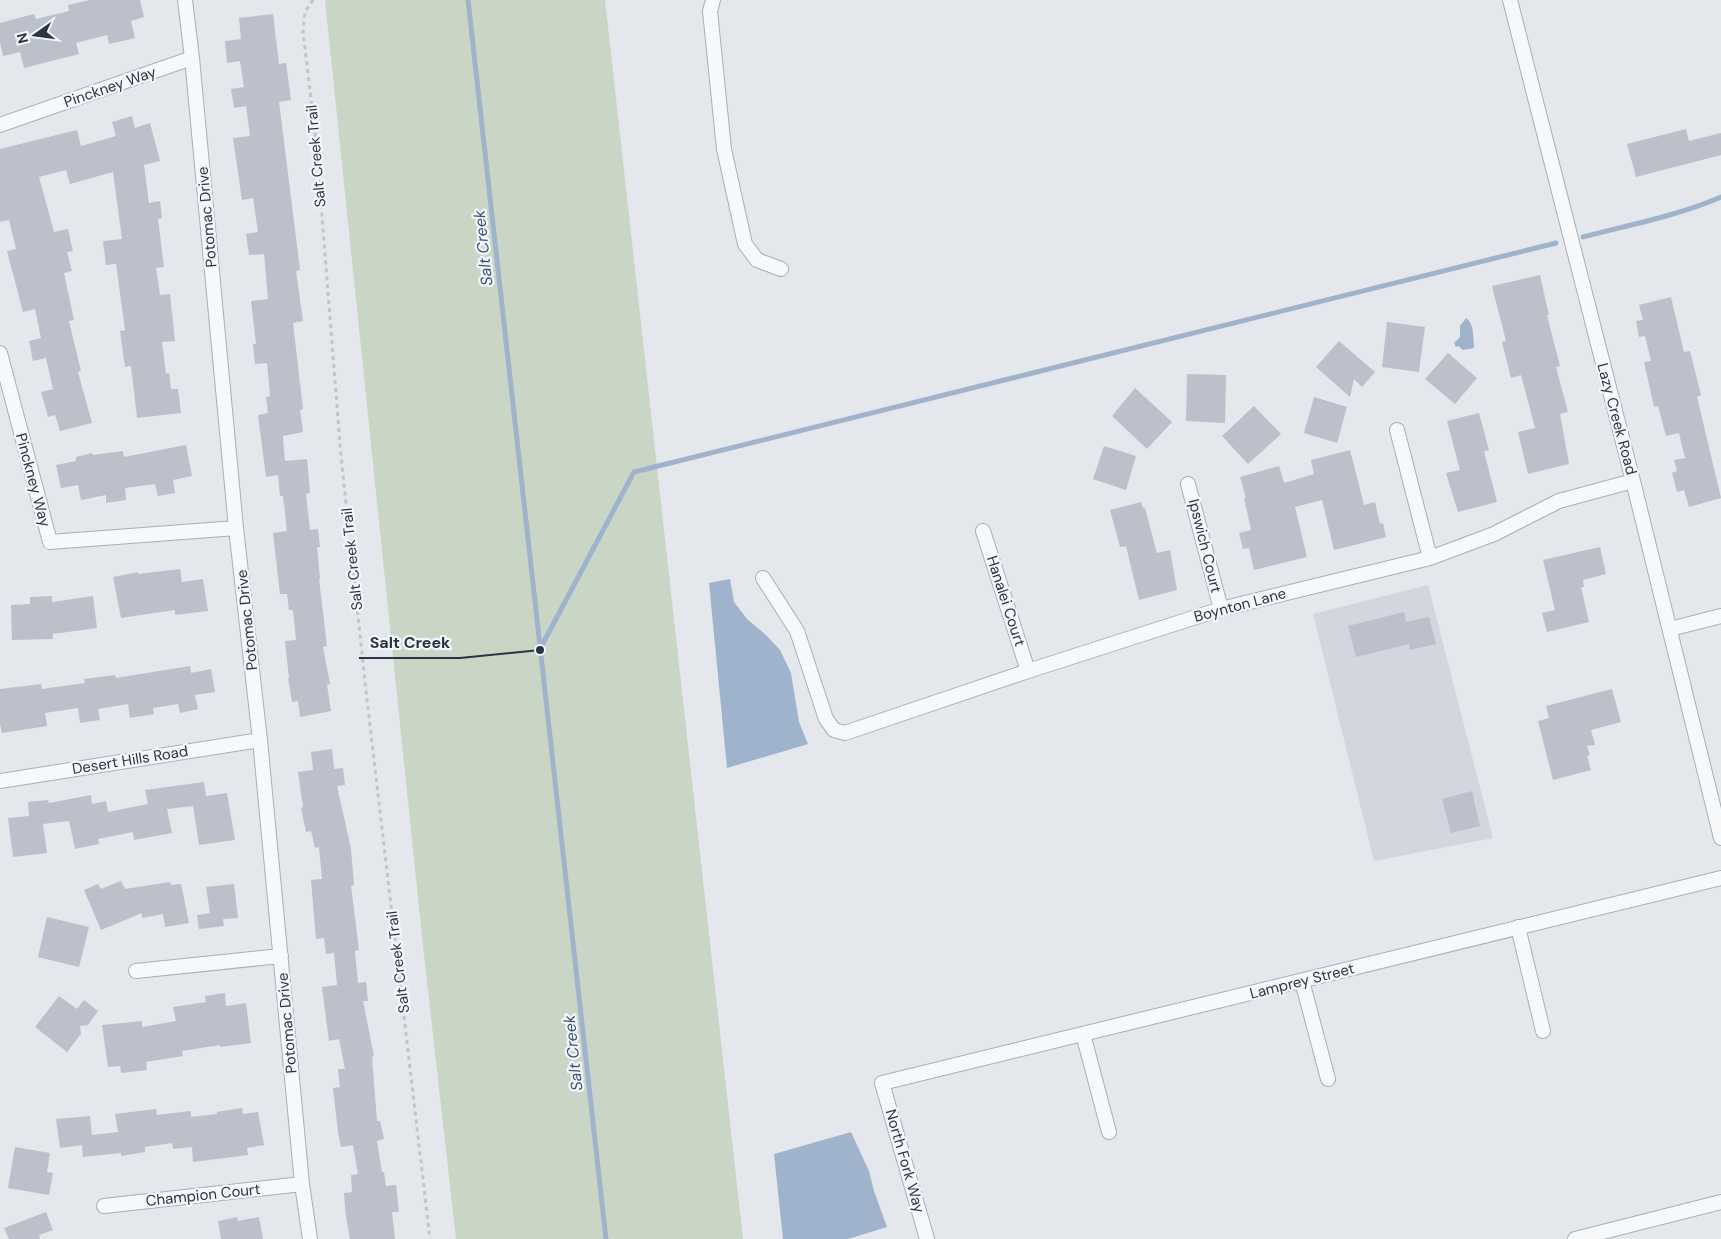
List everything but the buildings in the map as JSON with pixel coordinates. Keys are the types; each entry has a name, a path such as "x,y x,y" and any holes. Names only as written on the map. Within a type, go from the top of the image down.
{"street":[{"name":"Potomac Drive","path":"185,0 236,528 260,740 302,1184 310,1239"},
{"path":"713,0 710,11 724,149 745,244 757,260 781,269"},
{"name":"Lazy Creek Road","path":"1510,0 1633,481 1721,838"},
{"name":"Pinckney Way","path":"0,125 192,58"},
{"name":"Pinckney Way","path":"0,353 50,542 236,528"},
{"path":"1397,430 1430,558"},
{"name":"Boynton Lane","path":"763,578 797,631 826,719 834,730 846,733 1028,671 1221,609 1430,558 1494,534 1558,501 1633,481"},
{"name":"Ipswich Court","path":"1188,484 1221,609"},
{"name":"Hanalei Court","path":"983,531 1028,671"},
{"path":"1670,629 1721,616"},
{"name":"Desert Hills Road","path":"0,781 260,740"},
{"name":"Lamprey Street","path":"882,1083 1721,878"},
{"path":"1518,927 1543,1031"},
{"path":"136,970 281,956"},
{"path":"1302,980 1328,1079"},
{"path":"1084,1034 1109,1132"},
{"name":"North Fork Way","path":"882,1083 927,1239"},
{"name":"Champion Court","path":"104,1206 302,1184"},
{"path":"1576,1239 1721,1202"}],"path":[{"name":"Salt Creek Trail","path":"313,0 305,12 303,32 316,142 341,456 430,1239"}],"shaded area":[{"path":"1428,585 1493,838 1374,861 1313,614"}],"green space":[{"path":"325,0 605,0 743,1239 456,1239 423,946"}],"water":[{"path":"1466,318 1472,326 1474,348 1463,350 1458,346 1456,347 1454,343 1460,337 1460,326"},
{"path":"730,579 734,602 747,619 780,650 791,673 799,722 808,744 727,768 709,583"},
{"path":"851,1132 869,1171 887,1227 848,1239 783,1239 774,1154"}],"waterway":[{"name":"Salt Creek","path":"468,0 606,1239"},
{"path":"1583,237 1670,215 1721,197"},
{"path":"540,649 634,472 1556,243"}],"place":[{"name":"Salt Creek","path":"540,650"}]}
